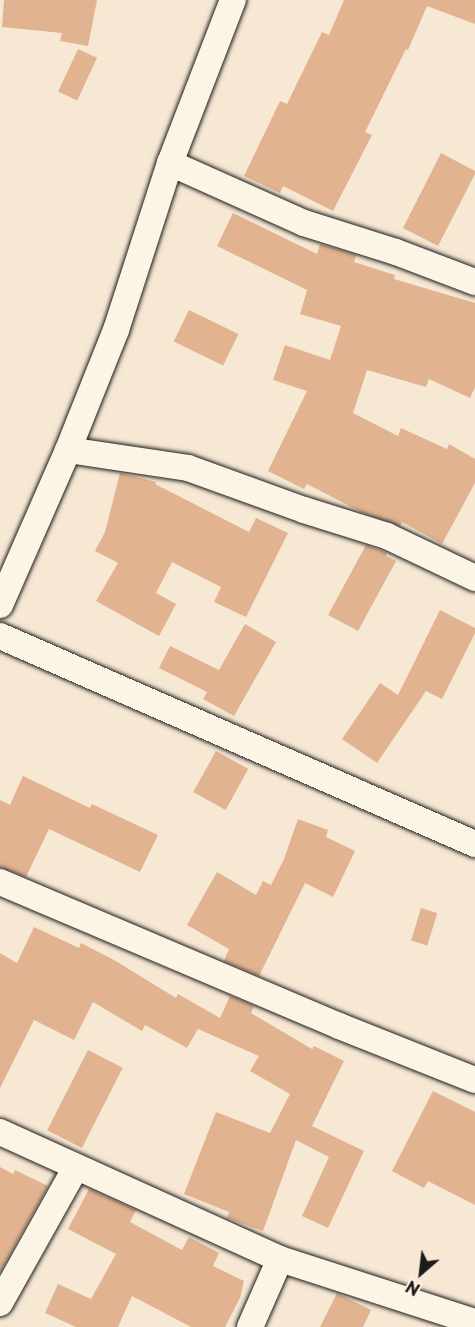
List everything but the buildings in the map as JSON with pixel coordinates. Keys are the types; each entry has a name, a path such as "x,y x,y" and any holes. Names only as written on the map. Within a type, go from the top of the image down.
{"street":[{"path":"0,605 68,450 116,330 170,163 233,0"},
{"path":"170,163 304,223 396,252 475,282"},
{"path":"68,450 188,468 304,510 387,536 475,578"},
{"path":"0,636 475,844"},
{"path":"0,882 328,1022 475,1080"},
{"path":"0,1132 280,1259 475,1322"},
{"path":"0,1303 76,1167"},
{"path":"249,1327 280,1259"}]}
